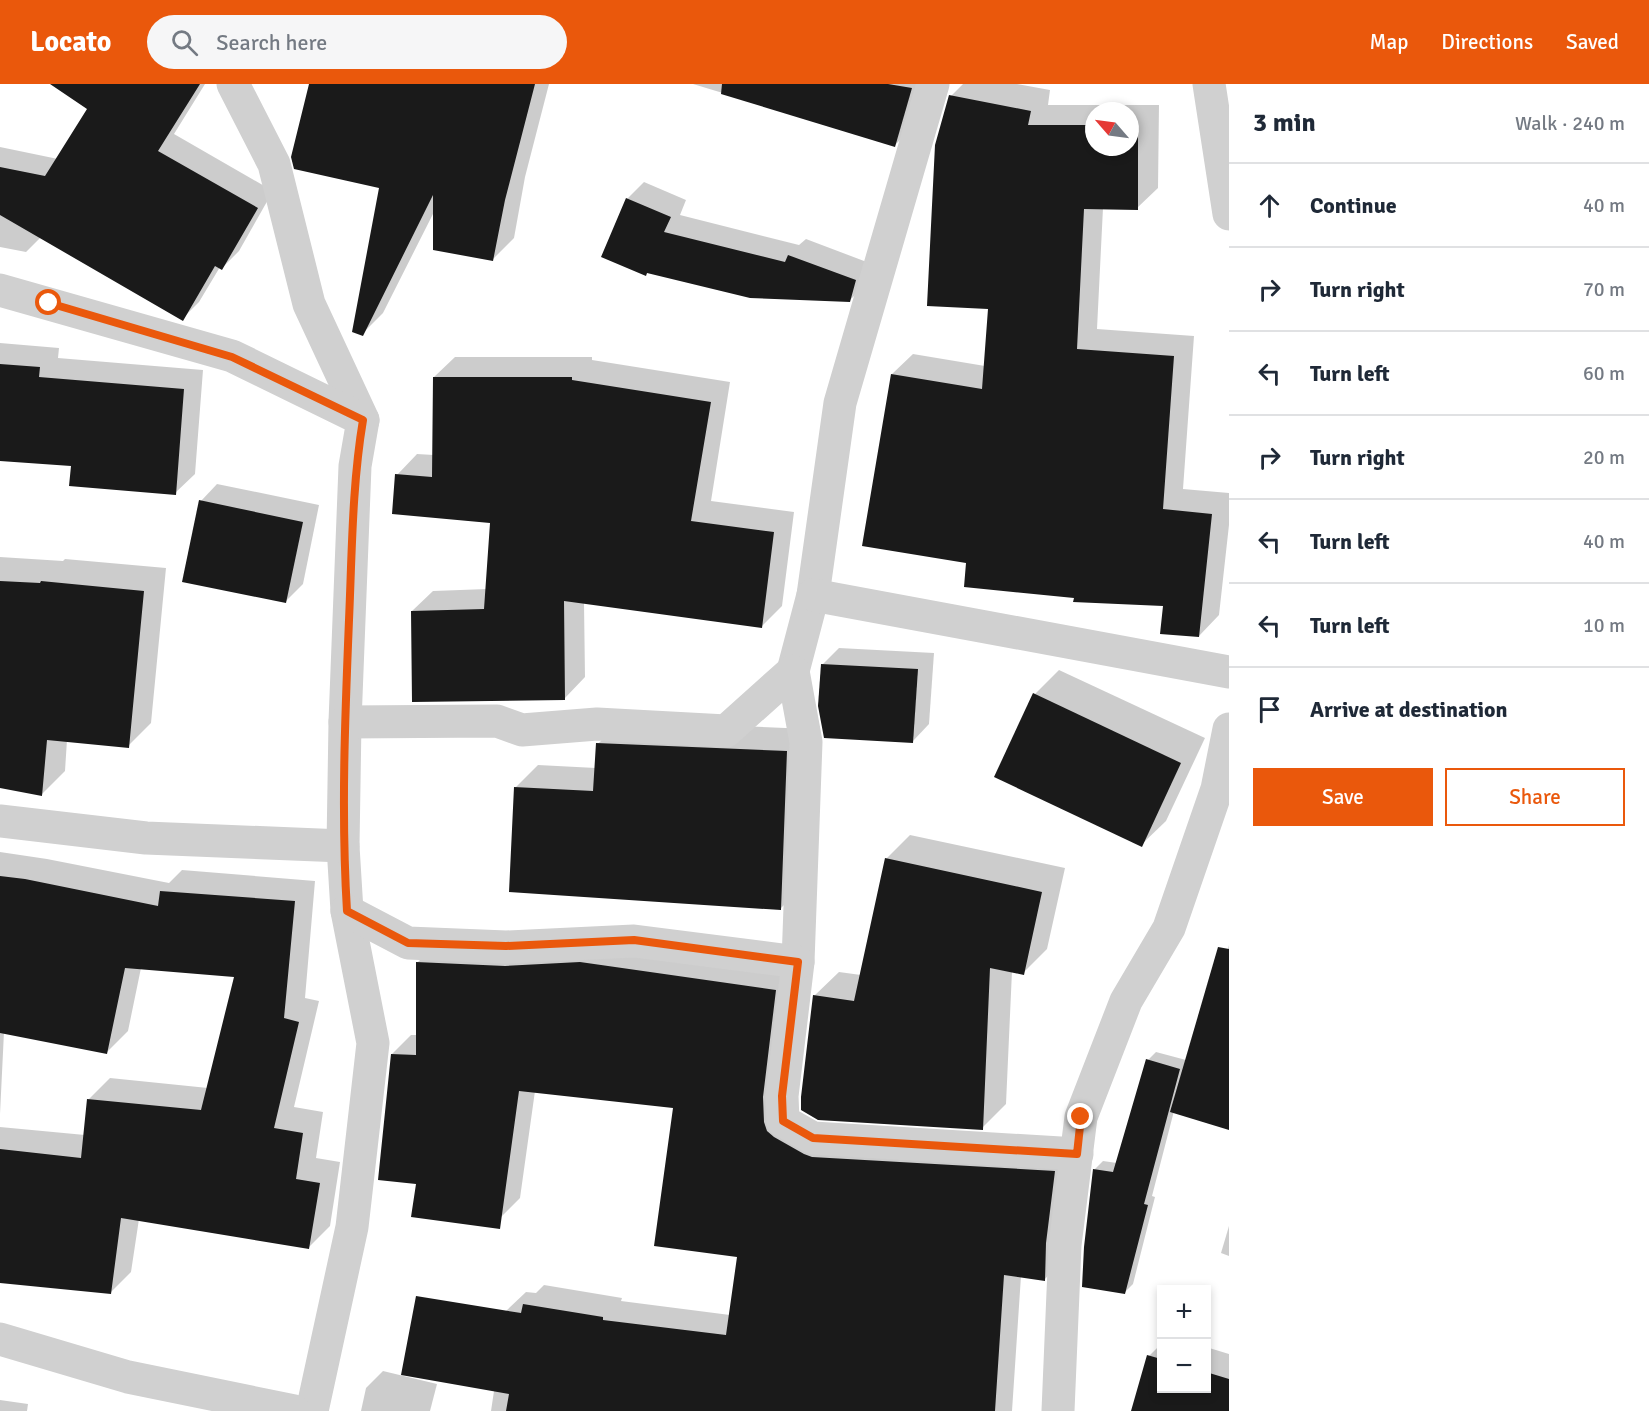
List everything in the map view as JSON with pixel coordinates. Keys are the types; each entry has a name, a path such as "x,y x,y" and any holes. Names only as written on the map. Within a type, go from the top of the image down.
{"street":[{"path":"233,84 274,164 309,304 363,420 355,466 345,722 343,846 347,911 374,1043 352,1227 312,1411"},
{"path":"933,84 840,403 813,595 793,670 806,742 798,962 782,1096 783,1121 813,1138 1077,1154"},
{"path":"1217,96 1229,214"},
{"path":"0,290 232,357 363,420"},
{"path":"813,595 1229,672"},
{"path":"345,722 497,722 522,730 597,724 726,731 793,670"},
{"path":"1058,1411 1065,1245 1081,1117 1126,1001 1168,928 1217,789 1229,729"},
{"path":"0,821 146,838 343,846"},
{"path":"347,911 408,943 506,946 634,940 798,962"},
{"path":"0,1339 128,1377 294,1411"}],"building":[{"path":"50,84 200,84 158,151 258,208 222,270 215,266 183,321 0,215 0,167 45,176 87,109"},
{"path":"309,84 535,84 505,200 493,261 433,250 433,195 363,336 352,332 379,188 294,169 291,157"},
{"path":"722,84 888,84 912,88 895,147 721,94"},
{"path":"949,95 1031,111 1028,125 1085,125 1085,156 1138,156 1138,210 1084,209 1077,349 1174,356 1163,509 1212,514 1199,637 1160,634 1163,606 1073,602 1074,598 964,587 966,563 862,546 891,374 982,389 988,309 927,306 935,145"},
{"path":"626,198 671,217 664,232 785,262 788,255 856,280 850,302 750,298 647,273 646,276 601,257"},
{"path":"0,364 40,367 39,377 184,389 176,495 69,486 71,466 0,461"},
{"path":"433,377 572,377 572,380 711,402 691,521 774,532 762,628 564,601 565,700 412,702 411,611 484,609 490,523 392,514 395,474 432,477"},
{"path":"199,500 303,522 286,603 182,582"},
{"path":"0,581 40,583 41,581 144,591 129,748 47,740 42,796 0,788"},
{"path":"821,664 918,669 913,743 824,738 818,706"},
{"path":"1033,693 1181,763 1142,847 994,777"},
{"path":"596,743 787,751 781,910 509,892 514,787 593,791"},
{"path":"885,858 1042,892 1024,975 990,968 983,1130 818,1120 801,1110 813,995 854,1001"},
{"path":"0,876 158,906 160,891 295,901 284,1018 299,1022 274,1128 303,1133 296,1179 320,1183 309,1249 121,1218 111,1294 0,1283 0,1149 81,1158 87,1099 201,1110 234,977 125,968 107,1054 0,1033"},
{"path":"1218,947 1229,949 1229,1130 1170,1112"},
{"path":"416,962 505,966 580,962 776,990 763,1097 764,1122 767,1131 774,1137 812,1157 1055,1171 1046,1243 1045,1281 1004,1275 995,1411 506,1411 509,1394 401,1375 416,1296 521,1313 523,1304 603,1317 603,1320 726,1335 737,1257 654,1246 673,1108 519,1091 500,1229 411,1217 416,1184 378,1180 391,1054 416,1055"},
{"path":"1146,1059 1180,1069 1144,1204 1148,1205 1125,1294 1082,1287 1093,1169 1113,1172"},
{"path":"1147,1355 1157,1358 1157,1393 1211,1393 1211,1374 1229,1379 1229,1411 1131,1411"}],"route":[{"path":"49,303 232,357 311,397 363,420 355,466 345,722 343,846 347,911 408,943 506,946 634,940 798,962 782,1096 783,1121 813,1138 1077,1154 1081,1117"}]}
